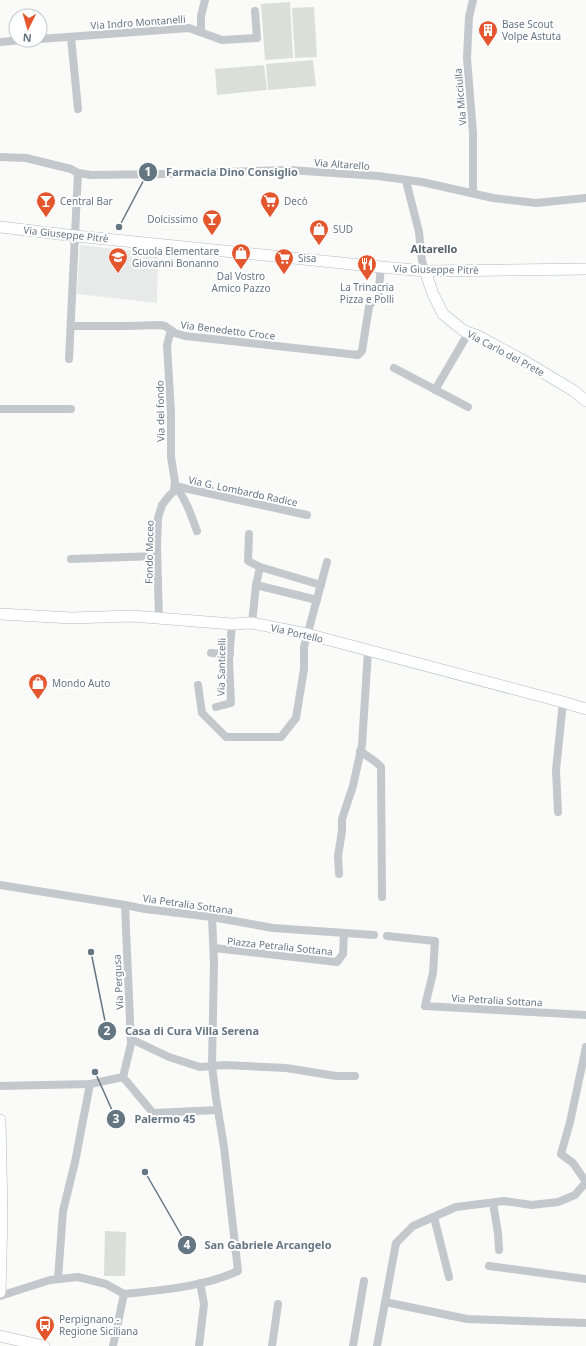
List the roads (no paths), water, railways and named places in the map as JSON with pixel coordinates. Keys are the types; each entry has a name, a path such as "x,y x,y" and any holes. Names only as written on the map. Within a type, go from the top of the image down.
{"street":[{"path":"201,32 205,0"},
{"name":"Via Micciulla","path":"473,0 469,17 467,58 474,133 473,193"},
{"name":"Via Indro Montanelli","path":"48,38 189,28 222,40 257,38 255,12"},
{"path":"71,37 78,109"},
{"name":"Via Altarello","path":"0,157 26,158 71,169 78,173 91,175 289,170 378,176 422,182 494,198 536,203 586,198"},
{"path":"69,360 78,173"},
{"name":"Via Carlo del Prete","path":"406,181 419,232 422,261 433,294 442,314 464,331 469,332 526,362 574,391 586,401"},
{"name":"Via Giuseppe Pitrè","path":"0,227 425,271 586,269"},
{"name":"Via Benedetto Croce","path":"71,326 160,325 165,326 175,333 185,336 344,354 360,354 362,350 369,307 370,304 378,298 381,267"},
{"name":"Via del fondo","path":"171,330 167,345 171,413 170,446 175,489"},
{"path":"435,390 469,332"},
{"path":"394,368 468,407"},
{"path":"0,409 71,409"},
{"path":"175,489 182,494 197,531"},
{"name":"Via G. Lombardo Radice","path":"175,489 307,515"},
{"name":"Fondo Moceo","path":"159,619 157,556 158,518 162,504 175,489"},
{"path":"249,534 248,561 260,568 321,585"},
{"path":"71,560 157,556"},
{"path":"198,685 202,713 226,737 281,737 296,718 304,669 304,647 327,562"},
{"path":"252,623 256,585 260,568"},
{"path":"256,585 317,600"},
{"name":"Via Portello","path":"0,614 72,618 132,616 232,627 252,623 307,634 563,702 586,710"},
{"name":"Via Santicelli","path":"216,706 231,703 230,654 232,627"},
{"path":"339,874 338,856 342,832 342,819 353,786 360,751 368,651"},
{"path":"210,653 230,654"},
{"path":"558,812 556,770 563,702"},
{"path":"360,751 375,760 381,767 382,897"},
{"name":"Via Petralia Sottana","path":"0,885 125,905 145,910 212,917 273,928 374,935"},
{"name":"Via Pergusa","path":"123,1077 131,1044 125,905"},
{"path":"0,1296 50,1280 78,1277 106,1284 124,1294 174,1288 200,1283 225,1277 238,1271 224,1147 212,1066 214,948 212,917"},
{"name":"Piazza Petralia Sottana","path":"214,948 337,962 343,954 344,933"},
{"name":"Via Petralia Sottana","path":"387,936 435,941 433,973 425,1006 586,1015"},
{"path":"131,1039 169,1057 200,1067 225,1065 286,1068 336,1076 355,1076"},
{"path":"377,1346 396,1243 412,1226 456,1207 504,1201 532,1205 558,1202 575,1195 586,1182 573,1163 561,1154 570,1122 586,1047"},
{"path":"0,1086 90,1084 123,1077 153,1113 218,1110"},
{"path":"58,1279 63,1211 75,1162 90,1084"},
{"path":"0,1120 2,1216 0,1292"},
{"path":"493,1203 499,1250"},
{"path":"434,1217 448,1277"},
{"path":"489,1266 586,1279"},
{"path":"353,1346 364,1281"},
{"path":"200,1283 204,1304 200,1346"},
{"path":"113,1346 124,1294"},
{"path":"385,1302 467,1319 586,1323"},
{"path":"272,1346 278,1304"},
{"path":"0,1336 44,1346"}],"place":[{"name":"Base Scout Volpe Astuta","path":"488,47"},
{"name":"Central Bar","path":"46,218"},
{"name":"Decò","path":"270,218"},
{"name":"Farmacia Dino Consiglio","path":"119,227"},
{"name":"Dolcissimo","path":"212,236"},
{"name":"SUD","path":"319,246"},
{"name":"Dal Vostro Amico Pazzo","path":"241,270"},
{"name":"Scuola Elementare Giovanni Bonanno","path":"118,274"},
{"name":"Sisa","path":"284,275"},
{"name":"La Trinacria Pizza e Polli","path":"367,281"},
{"name":"Mondo Auto","path":"38,700"},
{"name":"Casa di Cura Villa Serena","path":"91,952"},
{"name":"Palermo 45","path":"95,1072"},
{"name":"San Gabriele Arcangelo","path":"145,1172"},
{"name":"Perpignano - Regione Siciliana","path":"45,1342"}],"district":[{"name":"Altarello","path":"434,249"}]}
